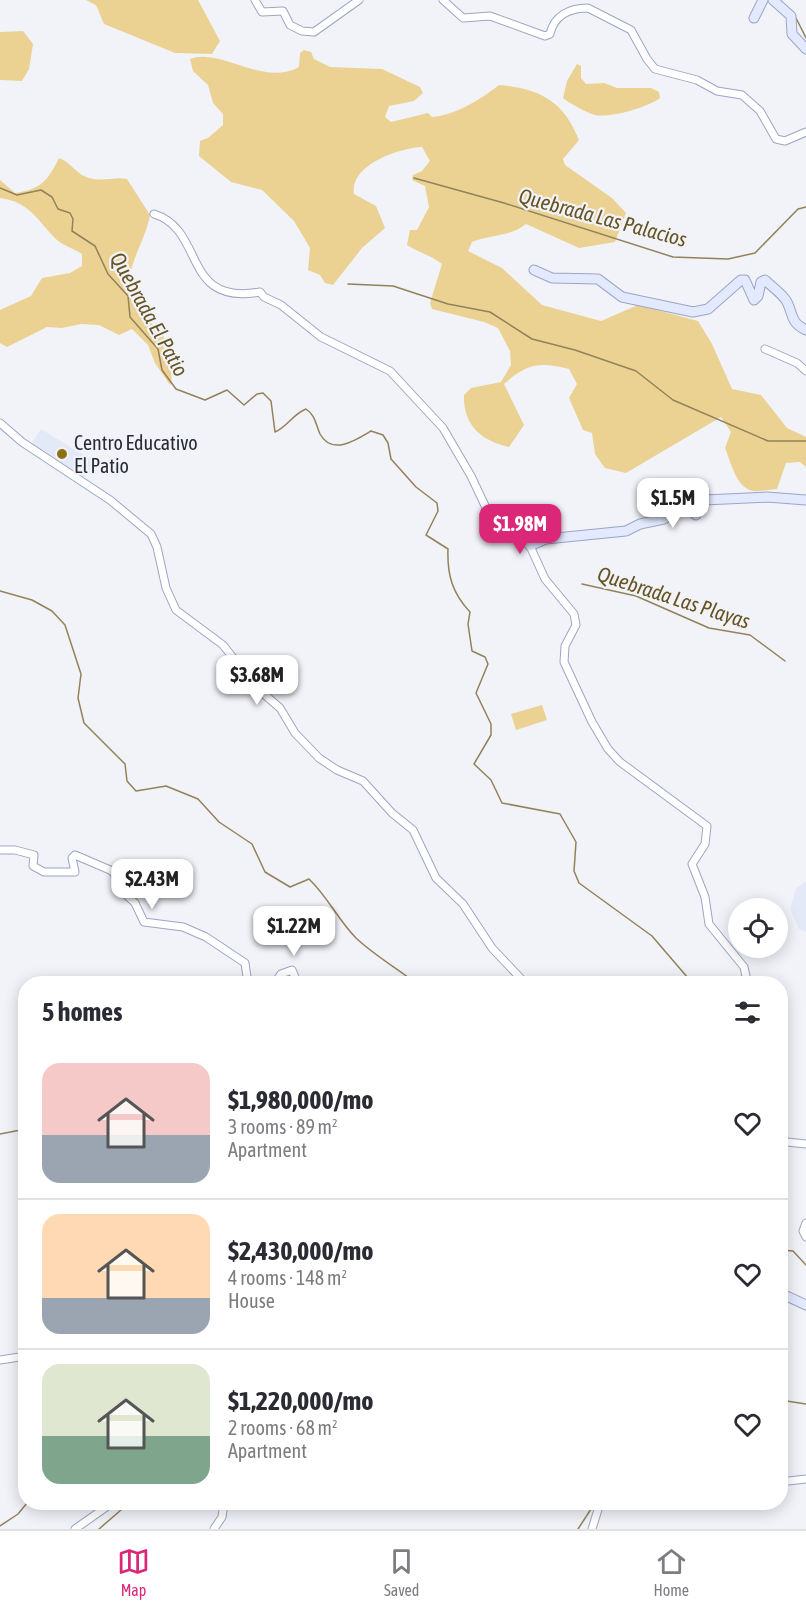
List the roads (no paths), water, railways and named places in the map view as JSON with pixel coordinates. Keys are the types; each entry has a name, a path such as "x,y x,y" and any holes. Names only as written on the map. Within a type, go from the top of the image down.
{"street":[{"path":"255,0 262,12 283,11 290,25 308,32 314,32 359,0"},
{"path":"443,0 463,18 490,16 545,36 550,34 552,24 560,16 588,8 628,27 655,69 697,80 717,91 742,95 759,111 776,139 785,141 806,132"},
{"path":"754,18 763,0"},
{"path":"773,0 791,16 792,34 806,49"},
{"path":"154,214 176,225 202,274 210,283 224,291 246,295 260,292 264,297 281,305 321,337 390,371 443,428 473,480 489,514 530,546 545,579 574,614 576,625 565,645 564,662 592,722 608,749 620,762 708,826 707,838 692,864 693,870 705,897 709,924 744,967 746,976"},
{"path":"534,270 552,278 598,279 622,297 699,312 708,309 741,280 745,280 754,300 758,297 761,282 765,280 787,302 789,314 795,324 806,330"},
{"path":"765,349 797,363 806,371"},
{"path":"0,423 22,442 110,500 151,534 157,547 166,588 176,610 223,645 257,688 280,708 303,742 337,770 363,781 392,813 413,830 436,878 463,904 492,948 518,976"},
{"path":"530,546 546,539 626,531 664,519 681,507 688,508 696,515 704,500 767,497 806,500"},
{"path":"0,850 34,855 33,866 44,872 75,872 72,858 75,855 110,870 114,873 123,892 135,903 144,922 183,927 206,937 246,963 247,976"},
{"path":"280,976 292,970 295,976"},
{"path":"788,1142 806,1144"},
{"path":"806,1223 803,1231 806,1238"},
{"path":"788,1297 806,1305"},
{"path":"0,1360 18,1357"},
{"path":"788,1481 806,1479"},
{"path":"75,1529 102,1510"},
{"path":"214,1529 222,1517 223,1510"},
{"path":"592,1529 598,1510"}],"waterway":[{"path":"796,18 806,38"},
{"name":"Quebrada Las Palacios","path":"414,178 504,203 673,257 728,259 755,253 798,209 806,207"},
{"name":"Quebrada El Patio","path":"0,188 17,195 41,190 52,197 58,209 70,213 73,219 72,231 95,246 108,274 128,296 130,317 158,349 162,370 176,389 205,400 227,390 244,405 257,394 263,393 271,401 275,432 306,409 314,417 320,434 325,441 331,444 344,444 371,431 383,435 388,443 391,459 416,487 437,503 438,511 426,535 448,549 448,567 452,583 459,598 470,612 468,624 472,651 485,657 488,664 476,693 491,724 491,735 474,764 491,780 502,803 560,814 576,842 574,871 579,883 652,936 686,976"},
{"path":"348,284 393,286 448,304 490,312 532,339 575,350 636,371 673,400 768,441 806,441"},
{"name":"Quebrada Las Playas","path":"582,584 636,596 709,628 750,635 785,661"},
{"path":"0,591 32,600 52,611 65,625 81,674 78,698 84,723 125,764 127,781 136,791 166,786 198,799 219,822 252,844 265,872 290,887 309,879 356,938 406,976"},
{"path":"0,1134 18,1131"},
{"path":"788,1251 793,1251 806,1265"},
{"path":"788,1401 806,1404"},
{"path":"0,1526 21,1510"},
{"path":"99,1529 121,1510"},
{"path":"578,1529 590,1510"}],"place":[{"name":"Centro Educativo El Patio","path":"62,454"}]}
